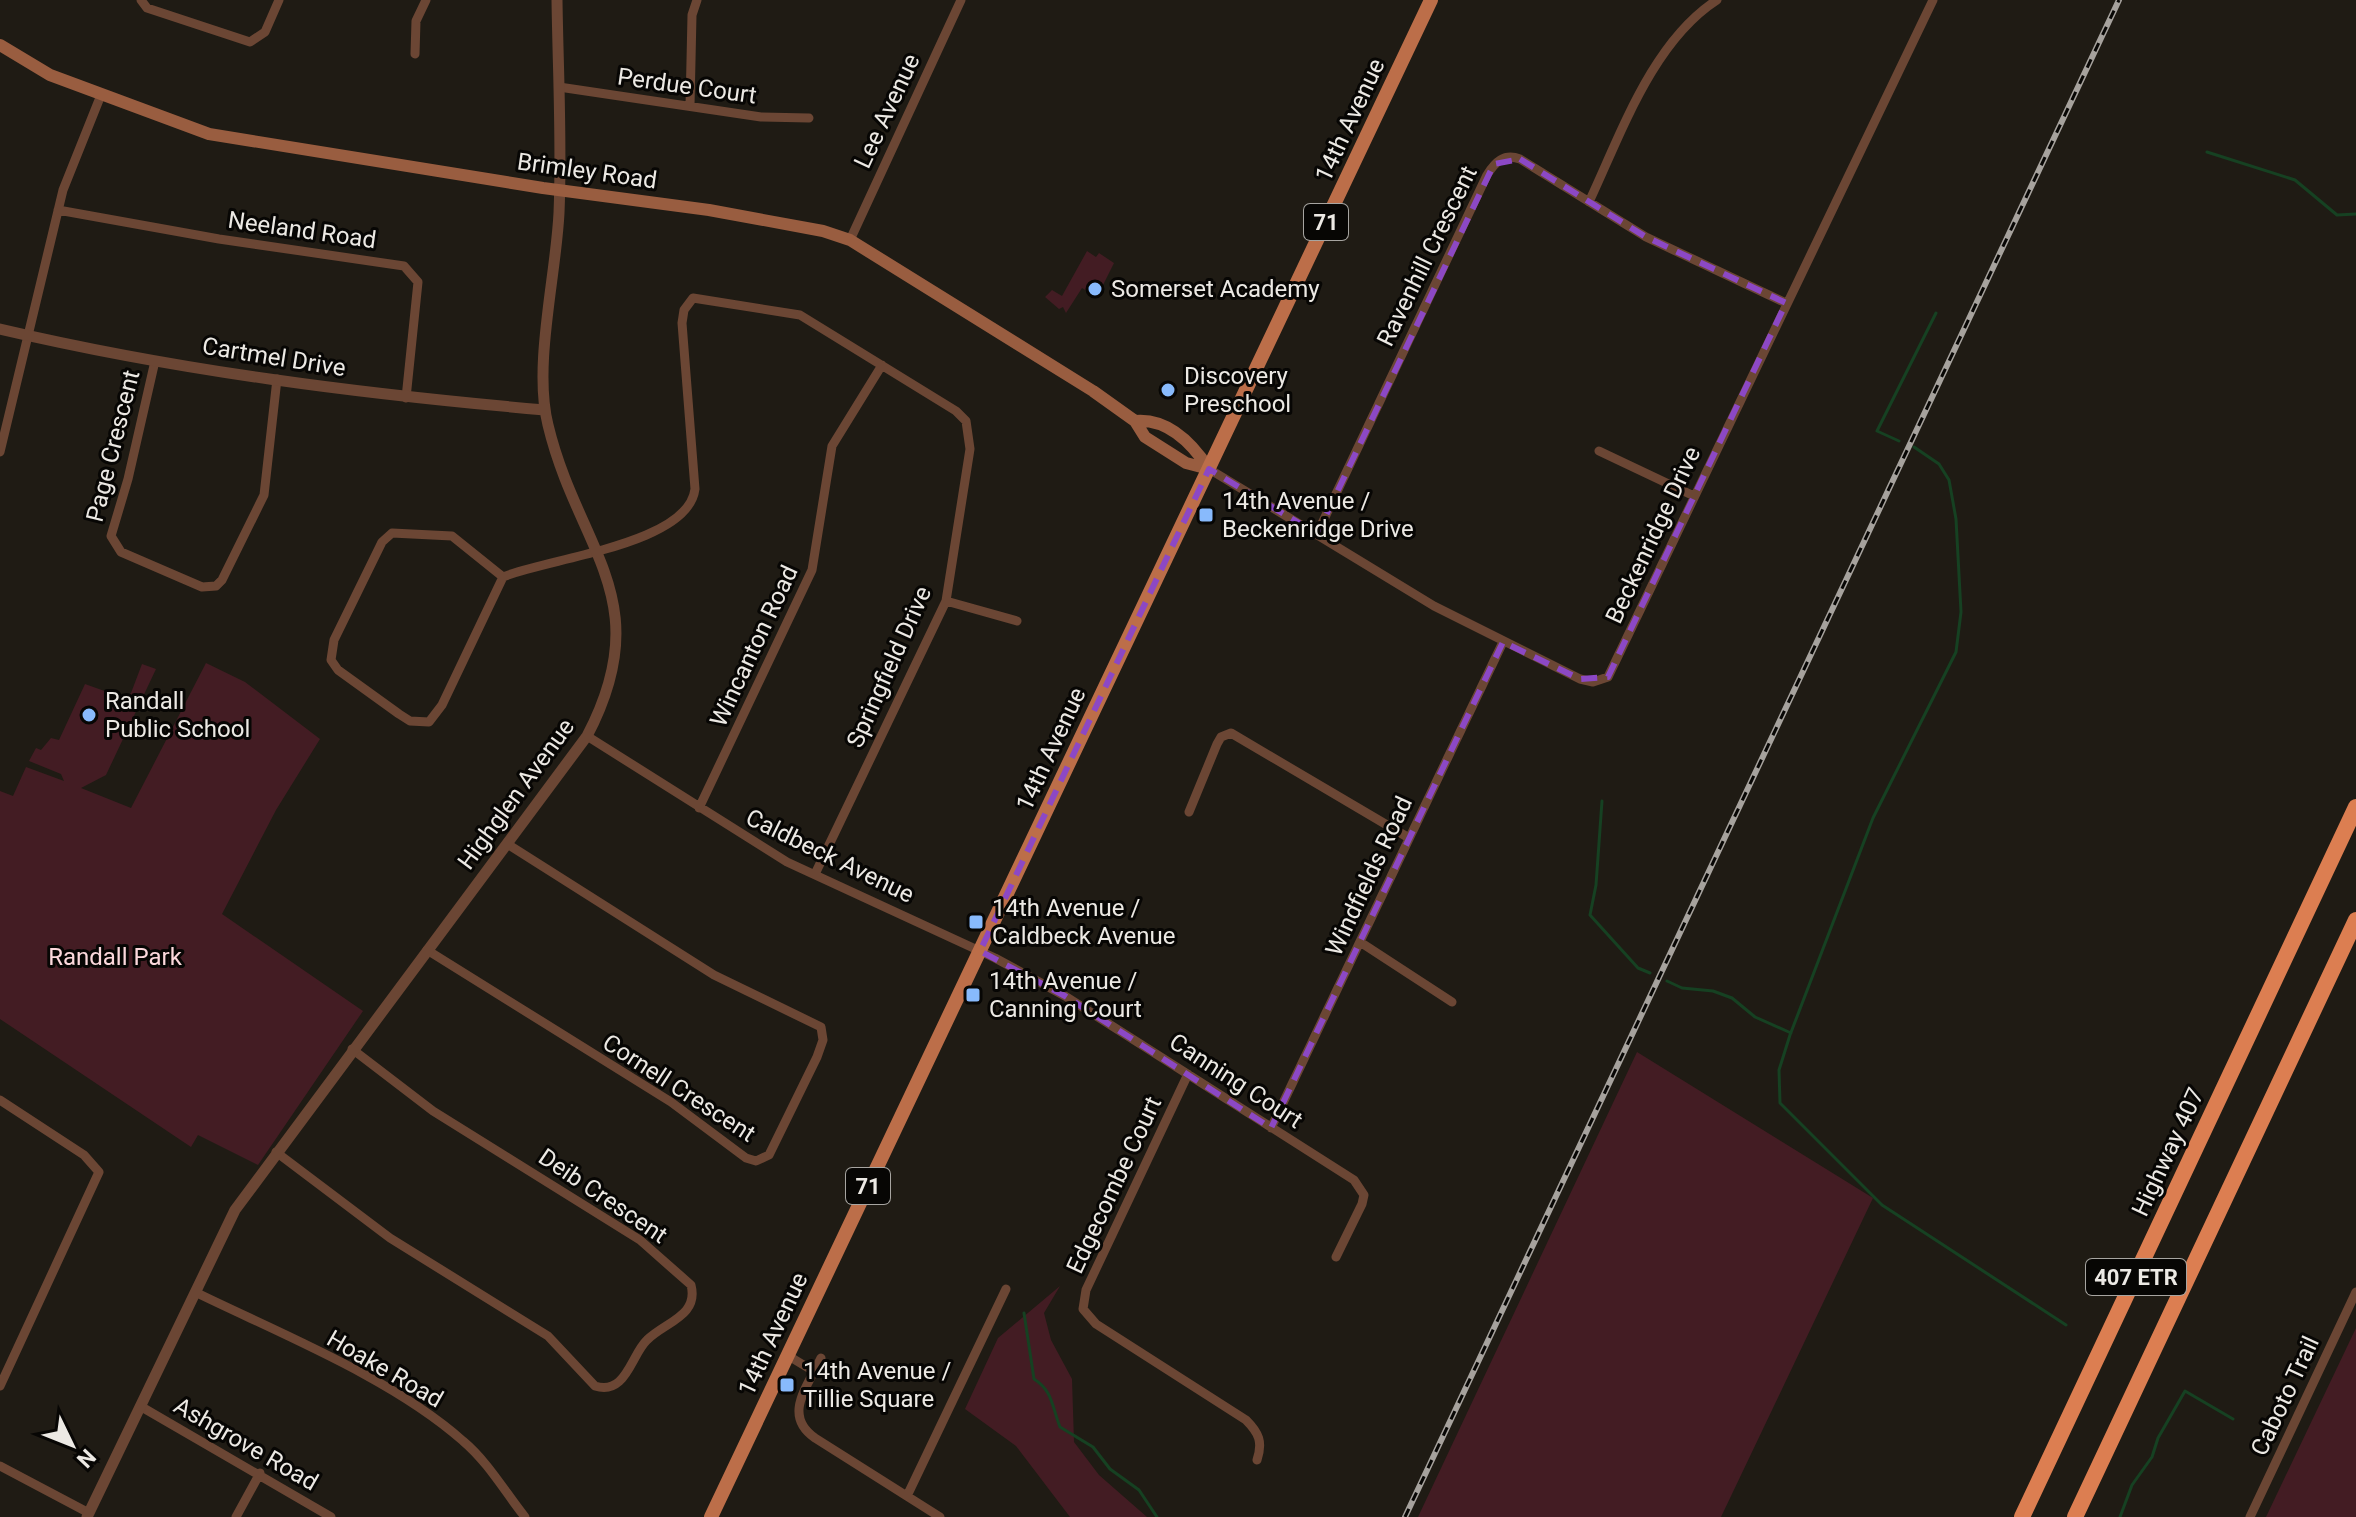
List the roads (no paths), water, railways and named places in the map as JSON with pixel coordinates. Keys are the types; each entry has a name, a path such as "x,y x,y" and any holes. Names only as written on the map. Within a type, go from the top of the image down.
{"highway":[{"name":"Highway 407","path":"2022,1517 2356,807"},
{"name":"407 ETR","path":"2075,1517 2356,920"}],"main road":[{"name":"14th Avenue","path":"711,1517 1431,0"},
{"name":"Brimley Road","path":"0,45 43,71 209,134 559,190 709,210 823,231 850,240 1135,421 1145,437 1186,463 1209,469"},
{"name":"Brimley Road","path":"1135,421 1154,419 1194,446 1209,469"}],"street":[{"path":"141,0 147,8 250,42 265,32 279,0"},
{"path":"415,54 416,21 426,0"},
{"name":"Highglen Avenue","path":"88,1515 235,1210 587,736 609,687 617,644 612,593 556,450 545,410 544,375 559,190 557,0"},
{"path":"690,106 692,15 697,0"},
{"name":"Lee Avenue","path":"850,240 961,0"},
{"path":"1589,202 1654,67 1677,32 1717,0"},
{"name":"Beckenridge Drive","path":"1209,469 1434,606 1503,642 1580,679 1601,681 1608,677 1933,0"},
{"name":"Perdue Court","path":"559,87 761,117 809,118"},
{"path":"0,452 58,210 101,95"},
{"name":"Ravenhill Crescent","path":"1317,534 1494,164 1512,156 1646,237 1786,303"},
{"name":"Neeland Road","path":"58,210 219,239 404,266 418,282 406,398"},
{"name":"Springfield Drive","path":"596,551 669,524 694,497 682,323 684,310 693,298 800,315 956,411 966,421 971,435 946,601 816,872"},
{"name":"Cartmel Drive","path":"0,329 155,361 406,398 545,410"},
{"name":"Page Crescent","path":"155,361 128,479 111,536 121,552 202,587 216,586 222,580 264,495 277,379"},
{"name":"Wincanton Road","path":"699,808 812,570 832,446 882,365"},
{"path":"1599,451 1694,496"},
{"path":"503,577 452,536 392,533 382,542 334,640 331,660 338,670 410,721 429,722 442,705 503,577 596,551"},
{"path":"946,601 1017,621"},
{"name":"Windfields Road","path":"1271,1128 1503,642"},
{"path":"1189,812 1217,744 1227,733 1231,733 1409,838"},
{"name":"Caldbeck Avenue","path":"587,736 787,862 816,872 980,951"},
{"name":"Cornell Crescent","path":"427,950 671,1102 746,1158 756,1161 769,1155 817,1057 823,1040 821,1027 714,975 509,845"},
{"path":"1360,942 1452,1002"},
{"name":"Canning Court","path":"980,951 1065,996 1360,1187 1362,1204 1336,1257"},
{"name":"Deib Crescent","path":"276,1152 390,1238 548,1336 595,1386 602,1388 617,1383 630,1370 645,1341 685,1313 692,1301 691,1285 640,1240 433,1111 352,1049"},
{"name":"Edgecombe Court","path":"1188,1074 1086,1290 1083,1309 1096,1324 1246,1420 1257,1431 1261,1446 1257,1460"},
{"path":"0,1100 84,1155 99,1172 0,1386"},
{"path":"907,1496 1006,1289"},
{"name":"Hoake Road","path":"195,1292 334,1359 446,1428 479,1458 525,1517"},
{"name":"Caboto Trail","path":"2250,1517 2356,1292"},
{"path":"787,1355 815,1372"},
{"path":"821,1358 797,1412 800,1425 940,1517"},
{"name":"Ashgrove Road","path":"140,1406 331,1517"},
{"path":"0,1466 88,1515"},
{"path":"236,1517 260,1473"}],"waterway":[{"path":"2207,152 2295,180 2337,215 2356,214"},
{"path":"1899,441 1877,431 1936,313"},
{"path":"1914,447 1939,464 1949,480 1956,519 1961,612 1956,652 1873,818 1790,1035 1779,1070 1780,1103 1882,1205 2066,1325"},
{"path":"1602,801 1596,885 1590,915 1638,968 1650,973"},
{"path":"1667,981 1682,988 1713,991 1732,998 1755,1017 1791,1033"},
{"path":"1024,1313 1034,1379 1048,1394 1060,1427 1093,1447 1110,1469 1139,1490 1157,1517"},
{"path":"2120,1517 2132,1485 2152,1457 2158,1438 2185,1391 2233,1419"}],"railway":[{"path":"1405,1517 2119,0"}],"place":[{"name":"Somerset Academy","path":"1095,289"},
{"name":"Discovery Preschool","path":"1168,390"},
{"name":"14th Avenue / Beckenridge Drive","path":"1206,515"},
{"name":"Randall Public School","path":"89,715"},
{"name":"14th Avenue / Caldbeck Avenue","path":"976,922"},
{"name":"14th Avenue / Canning Court","path":"973,995"},
{"name":"14th Avenue / Tillie Square","path":"787,1385"}],"park label":[{"name":"Randall Park","path":"115,957"}]}
